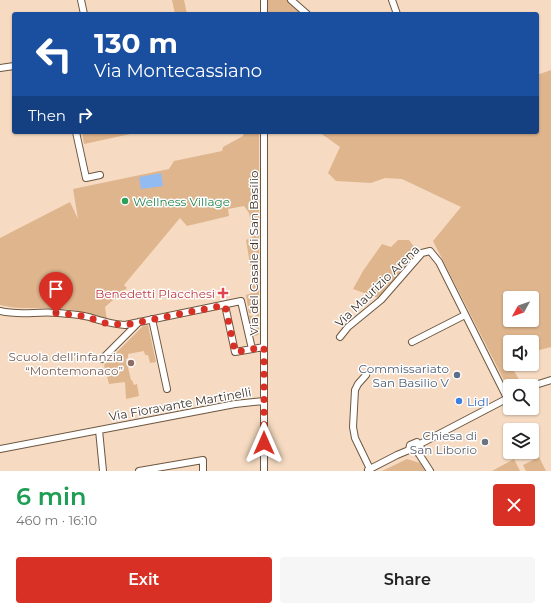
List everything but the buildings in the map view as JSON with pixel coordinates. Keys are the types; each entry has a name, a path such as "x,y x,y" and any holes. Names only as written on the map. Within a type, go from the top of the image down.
{"street":[{"path":"81,0 84,12"},
{"path":"264,0 264,12"},
{"path":"291,0 305,12"},
{"path":"392,0 396,12"},
{"path":"0,68 12,66"},
{"path":"76,134 86,178 100,175"},
{"name":"Via del Casale di San Basilio","path":"264,134 264,471"},
{"name":"Via Maurizio Arena","path":"340,337 348,327 381,300 426,251 433,253 438,259 503,388"},
{"path":"0,311 12,314 41,312 74,315 113,324 125,325 241,301 252,349"},
{"path":"225,305 235,352 264,347"},
{"path":"412,342 465,315"},
{"path":"152,319 167,389"},
{"path":"102,359 139,322"},
{"path":"366,375 355,390 353,426 355,438 368,470 409,450 412,443 417,442 420,444 503,401"},
{"path":"539,384 551,380"},
{"name":"Via Fioravante Martinelli","path":"0,449 235,404 264,401"},
{"path":"99,430 103,471"},
{"path":"419,454 421,450 420,444"},
{"path":"409,450 414,455 419,454"},
{"path":"419,454 430,471"},
{"path":"139,471 203,460 203,471"}],"shaded area":[{"path":"172,0 184,0 187,12 175,12"},
{"path":"268,0 287,0 300,12 268,12"},
{"path":"551,70 551,347 539,350 539,335 503,335 503,371 514,371 519,379 503,379 433,241 461,207 402,179 385,178 371,183 336,181 328,173 340,147 322,134 539,134 539,74"},
{"path":"82,134 131,134 84,144"},
{"path":"244,134 259,134 259,312 254,310 249,314 246,295 252,293 252,276 246,240 254,236 249,213 244,206 228,209 229,216 187,226 180,218 124,285 127,288 105,307 107,320 92,314 68,309 16,308 0,305 0,238 70,202 78,219 73,189 169,169 174,161 222,151 223,147 243,136"},
{"path":"398,240 409,240 418,252 378,298 353,289 363,271 382,244 391,247"},
{"path":"259,313 259,334 256,336 253,335 249,315 254,317"},
{"path":"148,325 156,362 150,363 148,355 145,355 144,351 128,354 128,358 126,359 131,380 134,385 137,384 139,396 126,399 125,382 109,384 104,365 143,326"},
{"path":"539,457 546,471 526,471 523,465 535,459 539,459"},
{"path":"407,459 420,463 425,471 382,471"},
{"path":"514,459 520,471 492,471"}],"water":[{"path":"161,173 163,186 141,189 139,177"}],"place":[{"name":"Wellness Village","path":"125,201"},
{"name":"Benedetti Placchesi","path":"223,293"},
{"name":"Scuola dell’infanzia “Montemonaco”","path":"131,363"},
{"name":"Commissariato San Basilio V","path":"457,375"},
{"name":"Lidl","path":"459,401"},
{"name":"Chiesa di San Liborio","path":"485,442"}],"route":[{"path":"56,313 84,316 105,323 125,325 225,305 235,352 264,347 264,443"}]}
